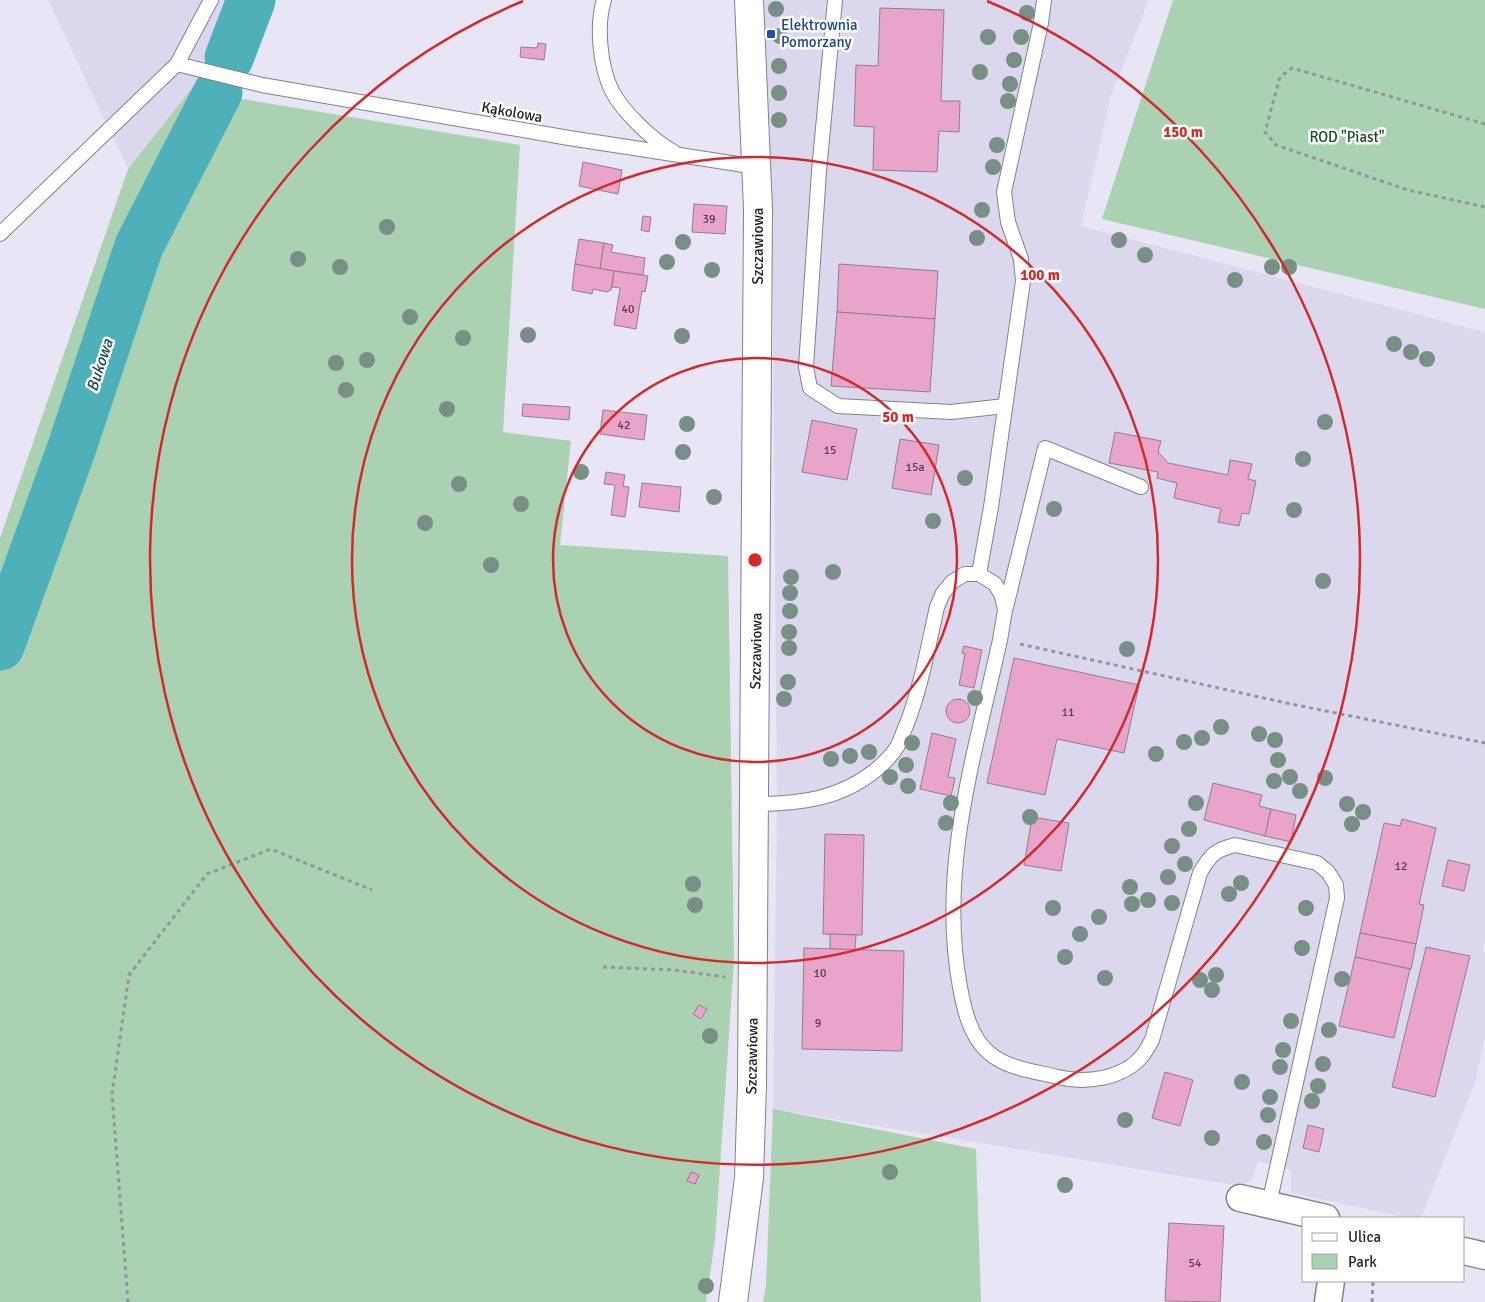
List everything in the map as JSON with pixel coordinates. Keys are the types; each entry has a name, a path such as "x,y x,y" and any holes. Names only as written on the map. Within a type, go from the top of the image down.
{"street":[{"name":"Szczawiowa","path":"733,1302 749,1178 751,1136 758,474 757,167 750,0"},
{"path":"1240,1198 1322,1217"},
{"path":"1465,1251 1485,1256"},
{"path":"1328,1302 1332,1282"}],"lane":[{"path":"0,234 177,64 211,0"},
{"path":"604,0 601,40 603,62 612,90 618,100 649,134 664,147 679,155"},
{"path":"835,0 818,171 806,366 810,388 838,406 951,412 1005,406"},
{"path":"979,574 991,507 1023,281 1021,259 1008,222 1004,192 1041,23 1044,0"},
{"name":"Kąkolowa","path":"177,64 262,84 569,138 757,167"},
{"path":"1141,487 1045,448 1005,610 960,820 955,855 954,884 955,948 962,997 968,1022 978,1040 987,1051 1005,1064 1064,1079 1088,1080 1108,1077 1127,1068 1141,1057 1152,1040 1200,873 1210,856 1221,848 1235,845 1316,863 1328,872 1336,885 1337,898 1269,1204"},
{"path":"755,804 803,802 831,795 862,781 884,763 897,747 915,703 937,607 943,593 952,582 965,574 979,574 995,584 1002,596 1005,610"}],"path":[{"path":"1485,124 1292,68 1280,77 1266,132 1276,146 1408,190 1485,207"},
{"path":"1000,640 1291,704 1485,743"},
{"path":"128,1302 112,1094 129,975 207,874 271,849 372,890"},
{"path":"603,967 674,970 753,982"},
{"path":"1372,1302 1373,1282"}],"shaded area":[{"path":"48,0 224,0 196,83 128,169"},
{"path":"764,0 1149,0 1111,96 1081,226 1485,332 1485,940 1482,951 1485,952 1485,1035 1476,1080 1421,1217 1404,1217 1291,1193 1291,1170 1258,1161 1253,1179 1241,1186 773,1109 777,805 772,185"}],"green space":[{"name":"ROD \"Piast\"","path":"1173,0 1485,0 1485,309 1102,219"},
{"path":"196,83 230,97 520,145 503,432 571,441 560,545 728,556 734,961 715,1240 706,1302 0,1302 0,538 128,169"},
{"path":"773,1109 976,1149 981,1302 763,1302 766,1285"}],"building":[{"path":"880,8 944,10 941,101 960,101 959,132 939,131 937,172 873,170 874,127 854,126 856,65 878,66"},
{"path":"538,43 546,44 544,60 520,57 521,47 537,48"},
{"path":"583,162 622,170 618,194 579,186"},
{"path":"694,204 727,206 725,234 692,232"},
{"path":"643,216 651,217 649,232 641,230"},
{"path":"579,239 604,243 600,269 575,264"},
{"path":"604,243 613,245 611,252 645,258 643,275 600,269"},
{"path":"575,264 614,271 611,290 607,292 593,289 592,294 572,290"},
{"path":"839,264 938,271 935,319 837,312"},
{"path":"614,271 648,276 645,292 642,291 636,329 614,325 620,288 612,287"},
{"path":"837,312 935,319 930,392 831,386"},
{"path":"523,404 570,407 569,420 522,416"},
{"path":"603,410 647,415 644,440 600,434"},
{"path":"812,420 857,429 847,480 802,472"},
{"path":"1115,432 1161,441 1158,452 1168,463 1228,475 1230,460 1252,464 1248,479 1256,481 1249,514 1242,513 1239,526 1218,522 1221,509 1174,498 1177,483 1157,478 1158,472 1109,463"},
{"path":"900,439 939,445 931,495 892,488"},
{"path":"606,472 625,475 623,486 629,487 625,517 611,515 615,485 604,484"},
{"path":"642,483 681,487 679,512 639,507"},
{"path":"964,646 982,650 974,688 959,685 965,654 962,653"},
{"path":"1014,658 1139,685 1124,753 1057,739 1045,795 987,783"},
{"path":"958,699 963,700 969,706 969,716 963,722 958,723 953,722 947,716 946,711 947,706 953,700"},
{"path":"932,733 956,739 948,777 955,778 951,796 920,789"},
{"path":"1213,783 1262,795 1259,806 1271,809 1265,836 1204,820"},
{"path":"1271,809 1296,815 1291,842 1265,836"},
{"path":"1032,817 1069,823 1061,871 1024,865"},
{"path":"1402,819 1436,828 1419,904 1424,905 1416,944 1360,933 1384,823 1400,826"},
{"path":"825,834 864,835 862,935 823,934"},
{"path":"1448,860 1470,865 1464,891 1442,886"},
{"path":"1360,933 1416,944 1411,969 1355,957"},
{"path":"830,934 856,935 855,950 830,949"},
{"path":"1426,947 1470,956 1435,1097 1392,1087"},
{"path":"804,948 904,951 902,1051 802,1049"},
{"path":"1355,957 1410,969 1394,1038 1339,1026"},
{"path":"699,1005 707,1009 701,1019 693,1014"},
{"path":"1165,1072 1193,1080 1180,1126 1152,1118"},
{"path":"1308,1125 1324,1129 1319,1152 1303,1148"},
{"path":"691,1172 699,1175 695,1184 687,1181"},
{"path":"1169,1223 1224,1226 1220,1302 1165,1301"}],"waterway":[{"name":"Bukowa","path":"229,58 251,0"},
{"name":"Bukowa","path":"0,646 72,447 139,246 218,92"}],"place":[{"name":"Elektrownia Pomorzany","path":"771,34"}]}
